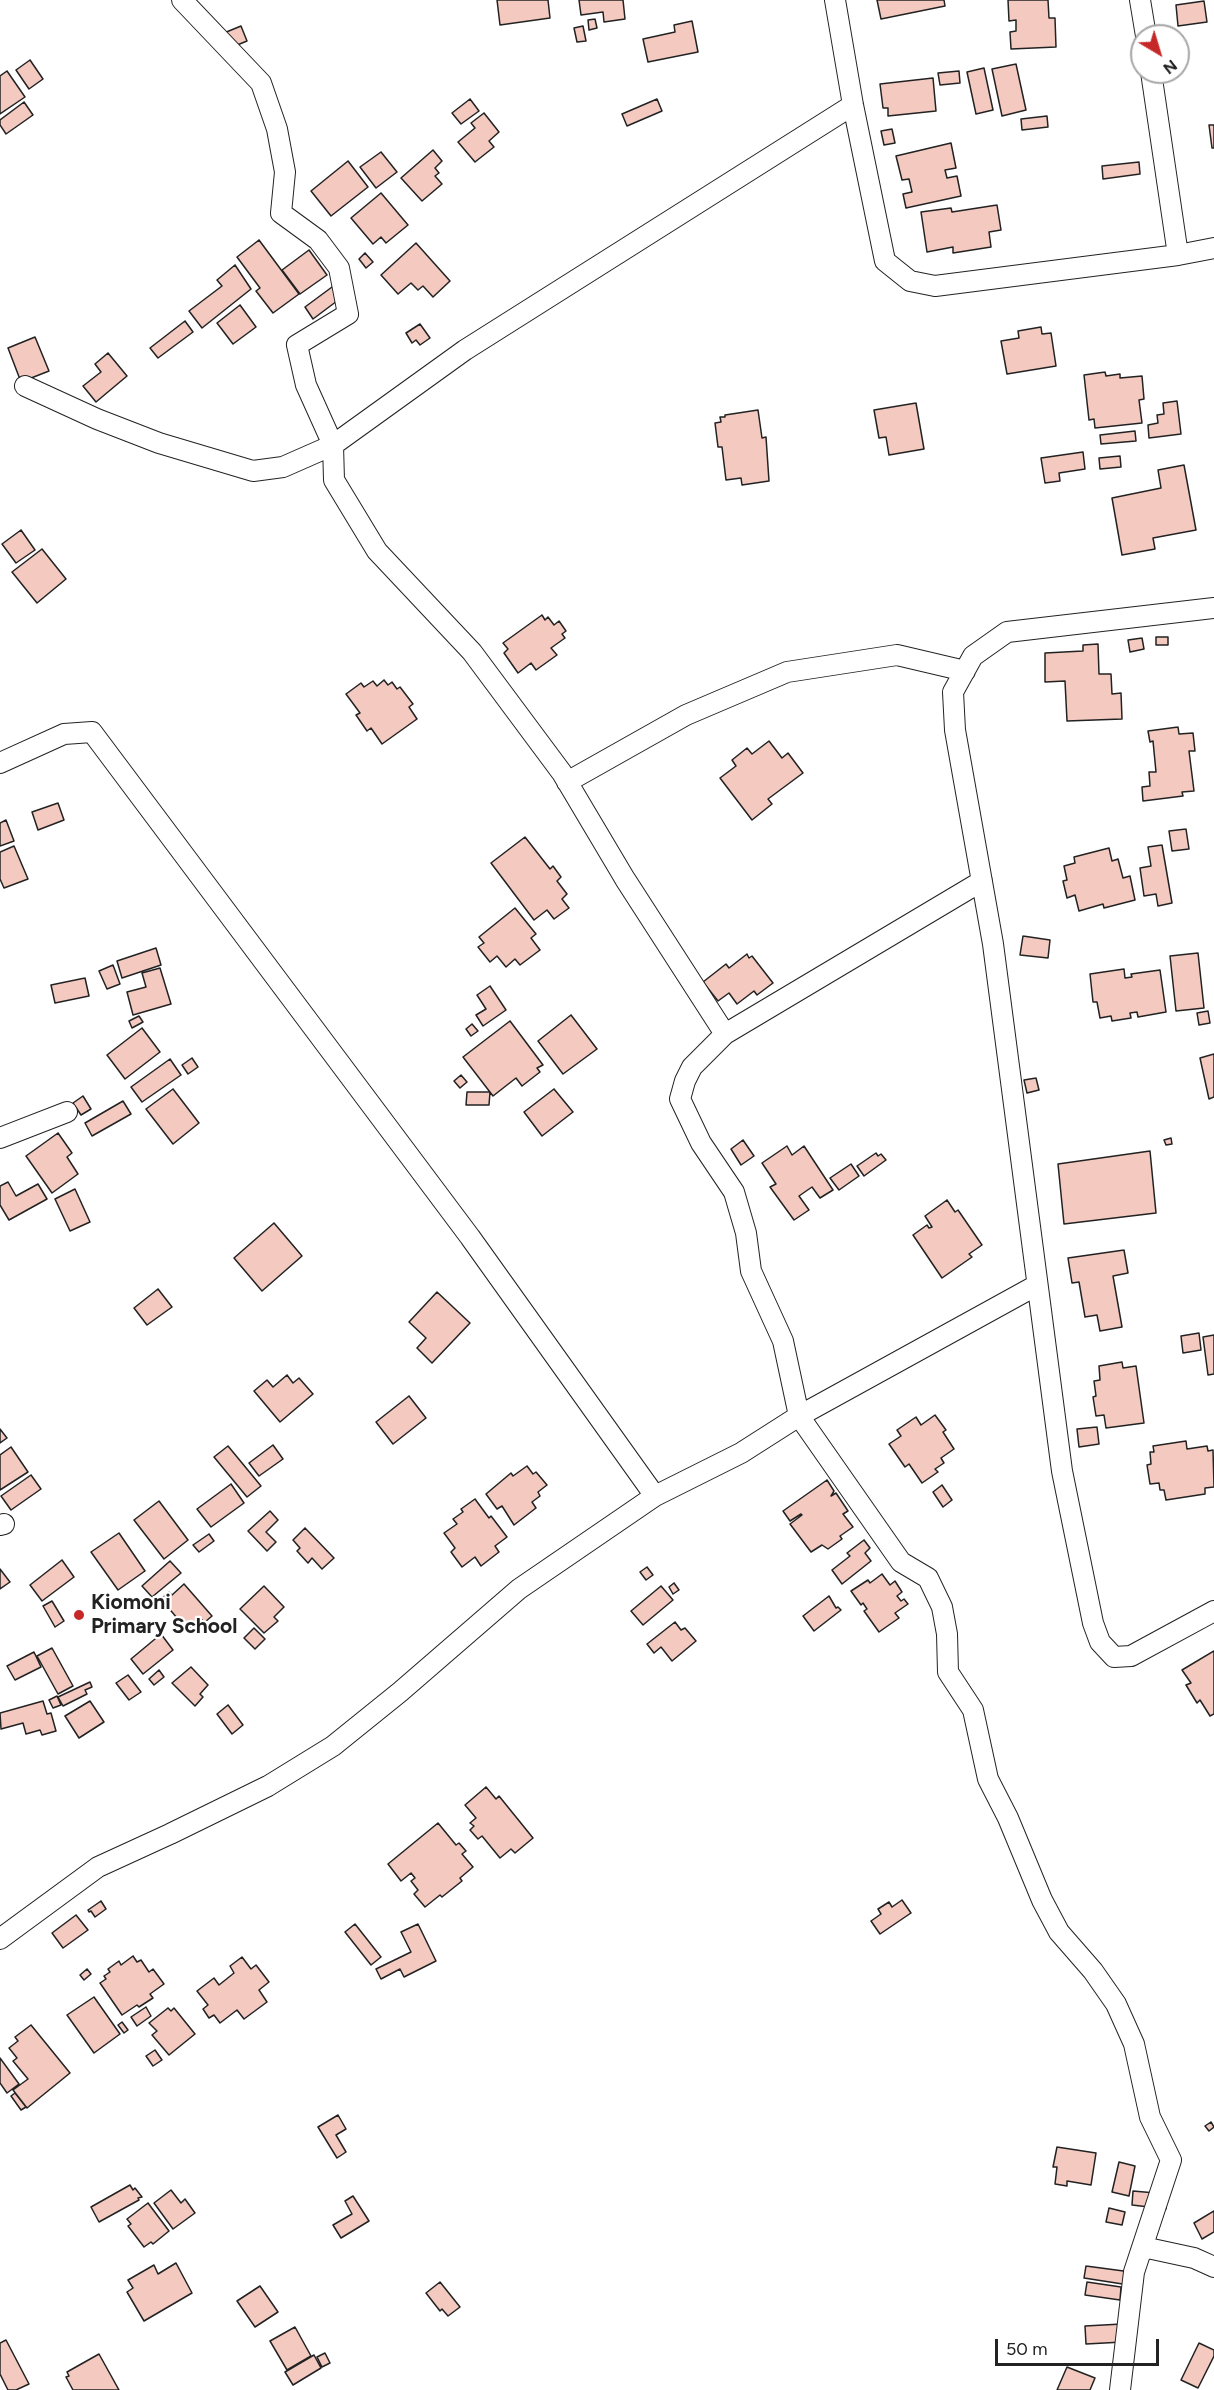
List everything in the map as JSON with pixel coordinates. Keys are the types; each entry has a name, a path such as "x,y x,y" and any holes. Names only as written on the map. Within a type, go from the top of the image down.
{"street":[{"path":"182,0 261,83 276,129 285,171 280,213 318,240 339,268 348,314 297,345 306,385 333,445 334,480 377,551 471,652 567,782 631,888 725,1034"},
{"path":"835,0 853,105 885,261 910,281 935,286 1178,255 1214,248"},
{"path":"1140,0 1144,24"},
{"path":"1153,84 1178,255"},
{"path":"25,386 159,443 253,471 283,466 333,445 465,350 853,105"},
{"path":"1214,608 1007,632 973,656 953,692 955,730 993,944 1062,1471 1093,1623 1100,1642 1114,1657 1131,1656 1214,1611"},
{"path":"567,782 686,715 787,672 897,655 965,671"},
{"path":"0,763 64,734 92,732 470,1237 655,1496"},
{"path":"982,881 725,1034 692,1067 680,1100 701,1143 734,1192 746,1233 751,1271 783,1341 799,1416 901,1562 928,1578 942,1606 948,1672 973,1710 988,1779 1008,1818 1042,1900 1059,1932 1093,1971 1116,2004 1134,2044 1150,2117 1171,2160 1134,2272 1120,2390"},
{"path":"0,1138 67,1112"},
{"path":"0,1939 98,1867 268,1786 333,1746 400,1692 519,1589 655,1496 741,1453 799,1416 1037,1285"},
{"path":"1143,2247 1194,2258 1214,2267"}],"building":[{"path":"497,0 548,0 550,18 500,25"},
{"path":"579,0 623,0 625,19 604,22 603,12 581,15"},
{"path":"877,0 944,0 945,6 881,19"},
{"path":"1008,0 1048,0 1049,18 1055,18 1056,47 1011,49 1010,32 1016,31 1016,20 1009,21"},
{"path":"1204,1 1207,22 1178,24 1176,5"},
{"path":"595,19 597,28 589,30 588,20"},
{"path":"692,21 698,52 648,62 643,39 675,32 674,25"},
{"path":"241,26 247,41 230,48 224,33"},
{"path":"583,26 586,41 577,42 574,28"},
{"path":"30,60 43,79 29,89 16,70"},
{"path":"1016,64 1026,110 1002,116 992,69"},
{"path":"984,68 993,110 976,114 967,72"},
{"path":"7,71 25,97 0,114 0,76"},
{"path":"959,71 960,83 940,85 938,73"},
{"path":"933,78 936,111 888,116 888,108 883,108 880,84"},
{"path":"470,99 479,111 461,124 452,113"},
{"path":"657,99 662,111 627,126 622,114"},
{"path":"24,102 33,115 6,134 0,125 0,120"},
{"path":"484,113 499,132 489,141 494,147 475,162 458,142 475,128 471,123"},
{"path":"1047,116 1048,127 1022,130 1021,119"},
{"path":"1209,125 1214,125 1214,148 1212,148"},
{"path":"892,129 895,143 884,145 881,131"},
{"path":"951,143 956,168 945,170 947,178 957,176 961,196 906,208 903,194 912,192 909,179 902,180 896,156"},
{"path":"433,150 442,161 435,168 439,173 435,176 442,184 422,201 401,178"},
{"path":"381,152 397,172 376,188 360,167"},
{"path":"348,161 368,187 331,216 311,191"},
{"path":"1139,162 1140,174 1103,179 1102,166"},
{"path":"381,193 408,225 386,243 381,237 373,244 351,218"},
{"path":"997,205 1001,230 989,232 991,247 953,253 953,247 927,252 921,212 951,208 952,212"},
{"path":"259,240 299,294 273,313 256,291 260,288 237,257"},
{"path":"416,243 450,281 433,297 423,286 418,290 411,283 398,294 381,275"},
{"path":"309,250 327,275 300,294 282,270"},
{"path":"365,253 373,262 366,268 359,259"},
{"path":"235,265 251,289 202,328 189,311 222,286 217,280"},
{"path":"332,287 341,298 313,319 305,307"},
{"path":"240,305 256,327 233,344 217,323"},
{"path":"185,321 193,332 158,358 150,348"},
{"path":"420,324 430,338 420,345 416,340 412,343 406,333"},
{"path":"1041,327 1042,334 1051,333 1056,366 1007,374 1001,341 1019,338 1018,331"},
{"path":"35,337 49,371 21,382 8,348"},
{"path":"108,353 127,376 96,402 83,386 101,372 95,364"},
{"path":"1105,372 1106,376 1120,374 1120,378 1142,376 1144,399 1139,400 1142,423 1095,428 1094,419 1089,420 1084,375"},
{"path":"1177,401 1181,434 1149,438 1148,425 1158,423 1157,415 1164,414 1163,403"},
{"path":"916,403 924,449 889,455 886,437 879,438 874,410"},
{"path":"758,410 762,438 766,437 769,481 742,485 741,478 726,480 722,447 718,447 715,423 721,422 720,417 725,417 725,415"},
{"path":"1135,431 1136,441 1101,444 1100,435"},
{"path":"1083,452 1085,469 1059,473 1060,481 1045,483 1041,458"},
{"path":"1120,456 1121,467 1100,469 1099,458"},
{"path":"1184,465 1196,530 1153,538 1155,549 1122,555 1112,498 1161,488 1158,470"},
{"path":"21,530 35,550 16,563 2,544"},
{"path":"42,549 66,579 37,603 12,572"},
{"path":"542,615 545,620 548,617 554,625 559,621 566,631 562,634 565,638 551,648 557,655 536,670 531,663 518,673 504,653 508,649 503,643"},
{"path":"1156,637 1168,637 1168,645 1156,645"},
{"path":"1142,638 1144,649 1130,652 1128,640"},
{"path":"1098,644 1099,674 1111,674 1112,694 1121,693 1122,719 1067,721 1065,681 1045,682 1045,653 1083,651 1083,645"},
{"path":"384,680 388,685 392,682 397,689 400,687 413,704 409,707 417,719 382,744 371,728 367,731 356,715 360,713 346,694 361,683 364,687 373,681 377,686"},
{"path":"1178,727 1179,734 1193,733 1195,751 1189,751 1194,791 1182,792 1183,796 1143,801 1142,787 1150,786 1149,772 1156,772 1153,741 1150,742 1148,731"},
{"path":"769,741 782,758 788,753 803,773 768,799 772,804 752,820 720,778 736,766 732,760 747,748 752,754"},
{"path":"58,803 64,820 38,830 32,812"},
{"path":"6,820 14,841 0,846 0,823"},
{"path":"1186,829 1189,849 1172,851 1169,831"},
{"path":"525,837 550,869 553,866 561,877 557,881 567,894 562,899 569,908 554,919 547,910 534,920 491,863"},
{"path":"1162,845 1172,903 1158,906 1156,894 1144,896 1140,868 1151,866 1148,847"},
{"path":"14,846 28,879 4,888 0,879 0,852"},
{"path":"1109,848 1112,861 1118,859 1123,878 1130,876 1135,900 1104,908 1103,904 1079,911 1075,895 1067,898 1063,881 1067,880 1064,866 1075,863 1074,857"},
{"path":"515,908 536,934 531,938 540,950 520,965 515,959 506,967 497,956 490,962 478,947 484,943 479,937"},
{"path":"1023,936 1050,940 1048,958 1020,955"},
{"path":"156,948 161,965 122,978 117,961"},
{"path":"1198,953 1204,1008 1176,1011 1170,956"},
{"path":"747,954 749,958 752,956 773,983 757,995 754,991 737,1004 729,993 718,1001 703,982 726,964 729,968"},
{"path":"113,965 120,984 107,989 99,971"},
{"path":"160,968 171,1004 133,1015 127,992 146,987 142,973"},
{"path":"1124,969 1125,978 1132,977 1131,974 1160,970 1166,1012 1138,1017 1137,1012 1130,1013 1131,1018 1112,1021 1111,1016 1100,1018 1097,1002 1093,1002 1090,974"},
{"path":"85,978 89,996 55,1003 51,985"},
{"path":"490,986 506,1010 483,1026 476,1015 486,1009 477,995"},
{"path":"1208,1011 1210,1023 1199,1025 1197,1013"},
{"path":"571,1015 597,1049 563,1074 538,1041"},
{"path":"139,1016 143,1022 132,1028 129,1021"},
{"path":"510,1021 543,1065 537,1068 540,1072 522,1086 516,1078 493,1096 463,1057"},
{"path":"472,1024 478,1031 471,1036 466,1029"},
{"path":"142,1028 160,1052 125,1079 107,1055"},
{"path":"1214,1054 1214,1097 1209,1099 1200,1058"},
{"path":"192,1058 198,1067 188,1074 182,1065"},
{"path":"170,1059 181,1075 142,1102 131,1087"},
{"path":"461,1075 467,1082 460,1088 454,1081"},
{"path":"1036,1078 1039,1090 1027,1093 1024,1080"},
{"path":"173,1089 199,1123 173,1144 146,1109"},
{"path":"554,1089 573,1112 542,1136 524,1112"},
{"path":"467,1092 490,1092 489,1105 466,1105"},
{"path":"83,1096 91,1109 81,1115 73,1103"},
{"path":"123,1101 131,1114 92,1136 85,1123"},
{"path":"58,1133 72,1153 67,1157 78,1174 52,1193 26,1156"},
{"path":"1171,1138 1172,1144 1166,1145 1164,1140"},
{"path":"743,1140 754,1156 741,1165 731,1149"},
{"path":"787,1146 792,1155 804,1146 833,1190 820,1198 812,1187 799,1196 809,1210 794,1220 770,1187 776,1184 762,1163"},
{"path":"1150,1151 1156,1213 1064,1224 1058,1164"},
{"path":"876,1153 878,1156 881,1154 886,1160 864,1176 857,1166"},
{"path":"851,1164 859,1176 839,1190 830,1178"},
{"path":"8,1182 16,1196 38,1184 47,1199 9,1220 0,1205 0,1186"},
{"path":"75,1189 90,1222 70,1231 55,1199"},
{"path":"947,1200 955,1212 958,1210 982,1245 969,1254 972,1257 942,1278 913,1235 927,1225 929,1228 932,1227 925,1216"},
{"path":"274,1223 302,1256 262,1291 234,1258"},
{"path":"1124,1250 1128,1273 1113,1276 1122,1327 1100,1331 1097,1315 1085,1317 1079,1282 1072,1283 1068,1258"},
{"path":"158,1289 172,1307 147,1325 134,1308"},
{"path":"437,1292 470,1323 432,1363 417,1348 426,1338 409,1322"},
{"path":"1199,1333 1201,1350 1183,1353 1181,1336"},
{"path":"1214,1335 1214,1374 1208,1375 1203,1337"},
{"path":"1122,1362 1123,1368 1136,1366 1144,1423 1106,1428 1104,1415 1096,1416 1093,1397 1096,1396 1094,1381 1100,1380 1099,1366"},
{"path":"287,1375 293,1383 299,1378 313,1394 280,1422 254,1391 267,1380 273,1387"},
{"path":"409,1396 426,1418 393,1444 376,1422"},
{"path":"935,1415 946,1430 943,1432 954,1449 941,1458 944,1463 935,1469 938,1472 922,1483 909,1464 905,1467 889,1444 901,1436 897,1430 916,1417 921,1425"},
{"path":"1097,1427 1099,1444 1079,1447 1077,1429"},
{"path":"0,1429 7,1438 0,1443"},
{"path":"1186,1441 1187,1449 1207,1446 1208,1451 1213,1450 1214,1487 1205,1488 1205,1494 1166,1500 1164,1490 1160,1490 1159,1483 1150,1484 1147,1465 1151,1464 1150,1452 1154,1452 1153,1446"},
{"path":"273,1445 283,1459 259,1476 249,1463"},
{"path":"228,1446 261,1486 247,1497 214,1457"},
{"path":"11,1447 28,1472 0,1490 0,1455"},
{"path":"527,1466 533,1474 536,1472 547,1485 538,1492 540,1496 532,1502 536,1508 514,1525 502,1506 497,1509 486,1494 511,1473 513,1476"},
{"path":"31,1475 41,1489 11,1510 1,1496"},
{"path":"827,1480 834,1491 831,1496 836,1493 848,1511 843,1514 853,1527 840,1536 842,1539 828,1549 822,1545 811,1552 790,1524 802,1515 790,1521 783,1511"},
{"path":"231,1484 244,1503 211,1527 197,1509"},
{"path":"942,1485 952,1500 943,1507 933,1492"},
{"path":"475,1499 507,1537 495,1546 499,1552 481,1566 475,1557 462,1567 451,1552 455,1548 444,1533 457,1524 453,1519 463,1512 461,1509"},
{"path":"159,1501 188,1540 164,1559 134,1520"},
{"path":"270,1511 278,1520 266,1532 276,1542 267,1551 248,1531"},
{"path":"305,1528 334,1558 322,1569 312,1558 308,1563 297,1551 300,1548 293,1540"},
{"path":"119,1533 145,1571 118,1590 91,1552"},
{"path":"209,1534 214,1541 199,1552 193,1545"},
{"path":"864,1540 870,1548 865,1553 871,1561 842,1584 832,1570 850,1556 847,1553"},
{"path":"62,1560 74,1577 42,1601 30,1585"},
{"path":"170,1561 181,1573 152,1597 142,1586"},
{"path":"647,1567 653,1575 646,1580 640,1572"},
{"path":"0,1569 10,1582 0,1589"},
{"path":"882,1574 890,1585 895,1581 902,1592 897,1596 908,1604 895,1613 899,1618 879,1632 864,1611 867,1609 863,1603 861,1605 851,1591 868,1580 870,1583"},
{"path":"674,1583 679,1590 673,1594 669,1587"},
{"path":"184,1584 212,1616 205,1622 201,1619 188,1631 161,1599 169,1592 172,1595"},
{"path":"264,1586 284,1607 274,1617 278,1621 264,1633 240,1609"},
{"path":"661,1586 673,1600 643,1625 631,1611"},
{"path":"829,1596 836,1608 841,1610 814,1631 803,1616"},
{"path":"52,1601 64,1621 55,1627 43,1606"},
{"path":"675,1622 681,1630 685,1628 696,1641 672,1661 661,1647 654,1653 647,1644"},
{"path":"254,1628 265,1639 255,1649 244,1638"},
{"path":"161,1634 173,1650 143,1674 131,1659"},
{"path":"52,1648 73,1686 58,1694 37,1656"},
{"path":"1214,1651 1214,1714 1210,1716 1200,1700 1197,1703 1186,1685 1191,1683 1182,1670"},
{"path":"34,1652 41,1667 15,1680 7,1666"},
{"path":"191,1667 208,1685 200,1694 203,1697 195,1706 172,1683"},
{"path":"159,1670 164,1677 154,1685 149,1679"},
{"path":"128,1675 141,1692 129,1700 116,1683"},
{"path":"90,1682 92,1687 85,1690 87,1694 63,1706 58,1697"},
{"path":"57,1696 61,1705 53,1708 49,1700"},
{"path":"43,1701 47,1714 51,1713 56,1731 42,1735 40,1730 26,1734 23,1723 1,1729 0,1713"},
{"path":"90,1701 104,1722 79,1738 65,1716"},
{"path":"228,1705 243,1725 232,1734 217,1714"},
{"path":"486,1787 496,1799 499,1796 533,1838 515,1853 511,1849 500,1858 482,1836 478,1839 470,1830 474,1826 470,1823 476,1818 465,1805"},
{"path":"438,1823 456,1845 459,1843 466,1851 462,1854 473,1867 460,1878 462,1881 425,1907 414,1894 418,1890 411,1881 415,1878 411,1873 401,1881 388,1864"},
{"path":"902,1900 911,1913 880,1934 871,1921 881,1914 878,1909 889,1902 892,1907"},
{"path":"101,1901 106,1909 95,1917 88,1910"},
{"path":"76,1915 88,1930 63,1948 52,1933"},
{"path":"355,1924 381,1957 371,1965 345,1932"},
{"path":"418,1924 436,1961 404,1977 400,1969 381,1979 376,1969 411,1952 401,1932"},
{"path":"133,1956 137,1962 141,1960 149,1972 153,1969 164,1984 150,1994 153,1998 122,2015 100,1983 110,1972 108,1969 119,1961 121,1965"},
{"path":"242,1957 251,1969 256,1965 269,1982 259,1990 267,2002 244,2019 237,2010 220,2023 214,2015 209,2018 203,2009 208,2005 197,1991 214,1978 219,1985 234,1973 230,1966"},
{"path":"87,1969 91,1974 84,1980 80,1975"},
{"path":"94,1997 120,2034 94,2053 67,2015"},
{"path":"146,2007 151,2016 137,2026 131,2017"},
{"path":"168,2008 171,2011 174,2008 195,2034 169,2055 152,2035 157,2031 149,2023"},
{"path":"122,2022 128,2030 124,2033 118,2025"},
{"path":"31,2025 70,2073 27,2108 13,2090 28,2079 13,2061 17,2058 9,2048 18,2041 15,2037"},
{"path":"155,2050 162,2060 153,2066 146,2056"},
{"path":"0,2058 19,2084 7,2093 0,2083"},
{"path":"15,2093 26,2107 21,2110 11,2096"},
{"path":"338,2115 346,2129 336,2135 346,2152 337,2158 318,2127"},
{"path":"1211,2122 1214,2127 1209,2131 1205,2126"},
{"path":"1057,2147 1096,2153 1091,2185 1067,2181 1067,2186 1055,2184 1057,2167 1053,2167"},
{"path":"1119,2162 1135,2166 1129,2196 1112,2192"},
{"path":"130,2185 142,2197 99,2222 91,2207"},
{"path":"171,2190 181,2203 185,2199 195,2213 173,2229 154,2203"},
{"path":"1133,2191 1167,2194 1166,2209 1132,2205"},
{"path":"353,2196 369,2221 341,2238 333,2225 352,2214 345,2201"},
{"path":"148,2203 169,2231 153,2244 151,2242 144,2247 128,2226 131,2224 127,2219"},
{"path":"1109,2208 1125,2212 1122,2225 1106,2222"},
{"path":"1214,2211 1214,2232 1202,2239 1194,2223"},
{"path":"176,2263 192,2293 144,2321 127,2292 133,2288 128,2280 154,2265 158,2274"},
{"path":"1086,2266 1131,2272 1129,2285 1084,2278"},
{"path":"440,2282 460,2307 448,2316 442,2309 440,2311 426,2293"},
{"path":"1087,2282 1121,2287 1120,2300 1085,2295"},
{"path":"260,2286 278,2312 255,2327 237,2301"},
{"path":"1122,2324 1123,2342 1086,2344 1085,2326"},
{"path":"295,2327 311,2356 287,2370 270,2341"},
{"path":"6,2340 29,2384 16,2390 8,2390 0,2374 0,2343"},
{"path":"1199,2343 1214,2350 1214,2356 1198,2388 1181,2380"},
{"path":"325,2353 330,2363 322,2367 317,2357"},
{"path":"99,2354 119,2390 73,2390 66,2377 69,2376 67,2372"},
{"path":"314,2355 321,2368 293,2385 285,2372"},
{"path":"1067,2367 1095,2378 1090,2390 1057,2390"}],"place":[{"name":"Kiomoni Primary School","path":"79,1615"}]}
